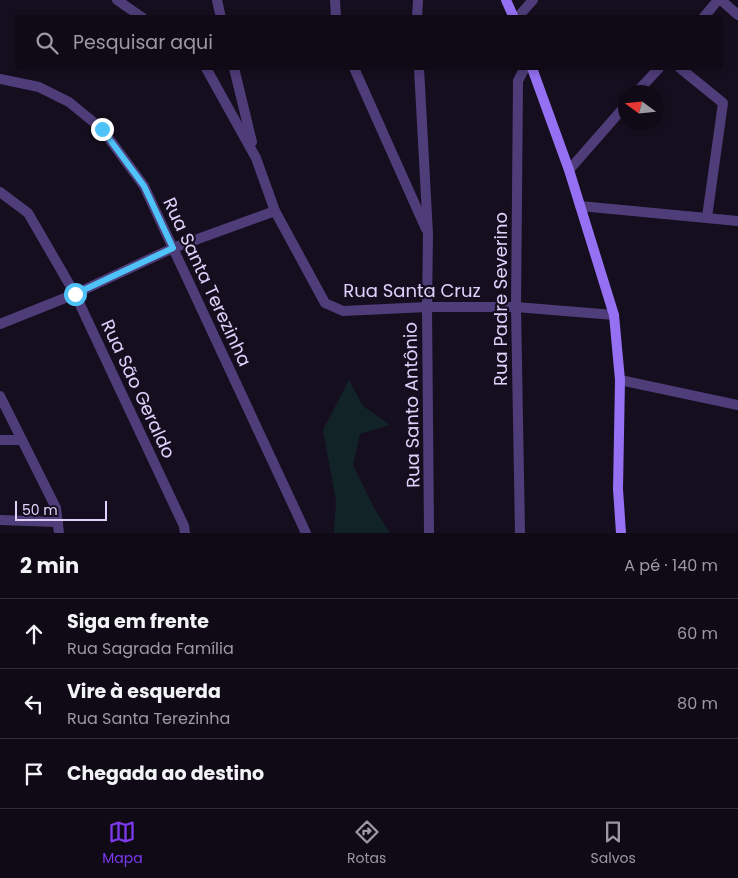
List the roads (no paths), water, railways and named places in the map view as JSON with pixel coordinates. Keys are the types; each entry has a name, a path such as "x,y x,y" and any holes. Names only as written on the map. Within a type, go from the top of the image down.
{"main road":[{"path":"506,0 514,15"},
{"path":"533,70 569,170 614,315 620,380 618,489 621,533"}],"street":[{"path":"118,0 139,15"},
{"path":"217,0 220,15"},
{"path":"335,0 336,15"},
{"path":"417,15 418,0"},
{"path":"518,15 533,0"},
{"path":"706,15 720,0 738,15"},
{"name":"Rua Santa Cruz","path":"207,70 256,158 275,211 326,303 343,310 427,307 516,307 614,315"},
{"path":"234,70 256,158"},
{"path":"355,70 428,234"},
{"name":"Rua Santo Antônio","path":"419,70 428,234 430,533"},
{"name":"Rua Padre Severino","path":"520,533 516,307 518,81 524,70"},
{"path":"643,85 657,70"},
{"path":"682,70 723,103 707,217"},
{"name":"Rua Santa Terezinha","path":"0,79 39,87 69,102 102,129 144,186 306,533"},
{"path":"569,170 618,114"},
{"name":"Rua São Geraldo","path":"0,192 28,214 75,294 184,526 185,533"},
{"path":"580,206 738,221"},
{"path":"0,324 75,294 173,248 275,211"},
{"path":"620,380 738,405"},
{"path":"0,396 56,508 58,528 0,520"},
{"path":"0,440 22,440"}]}
